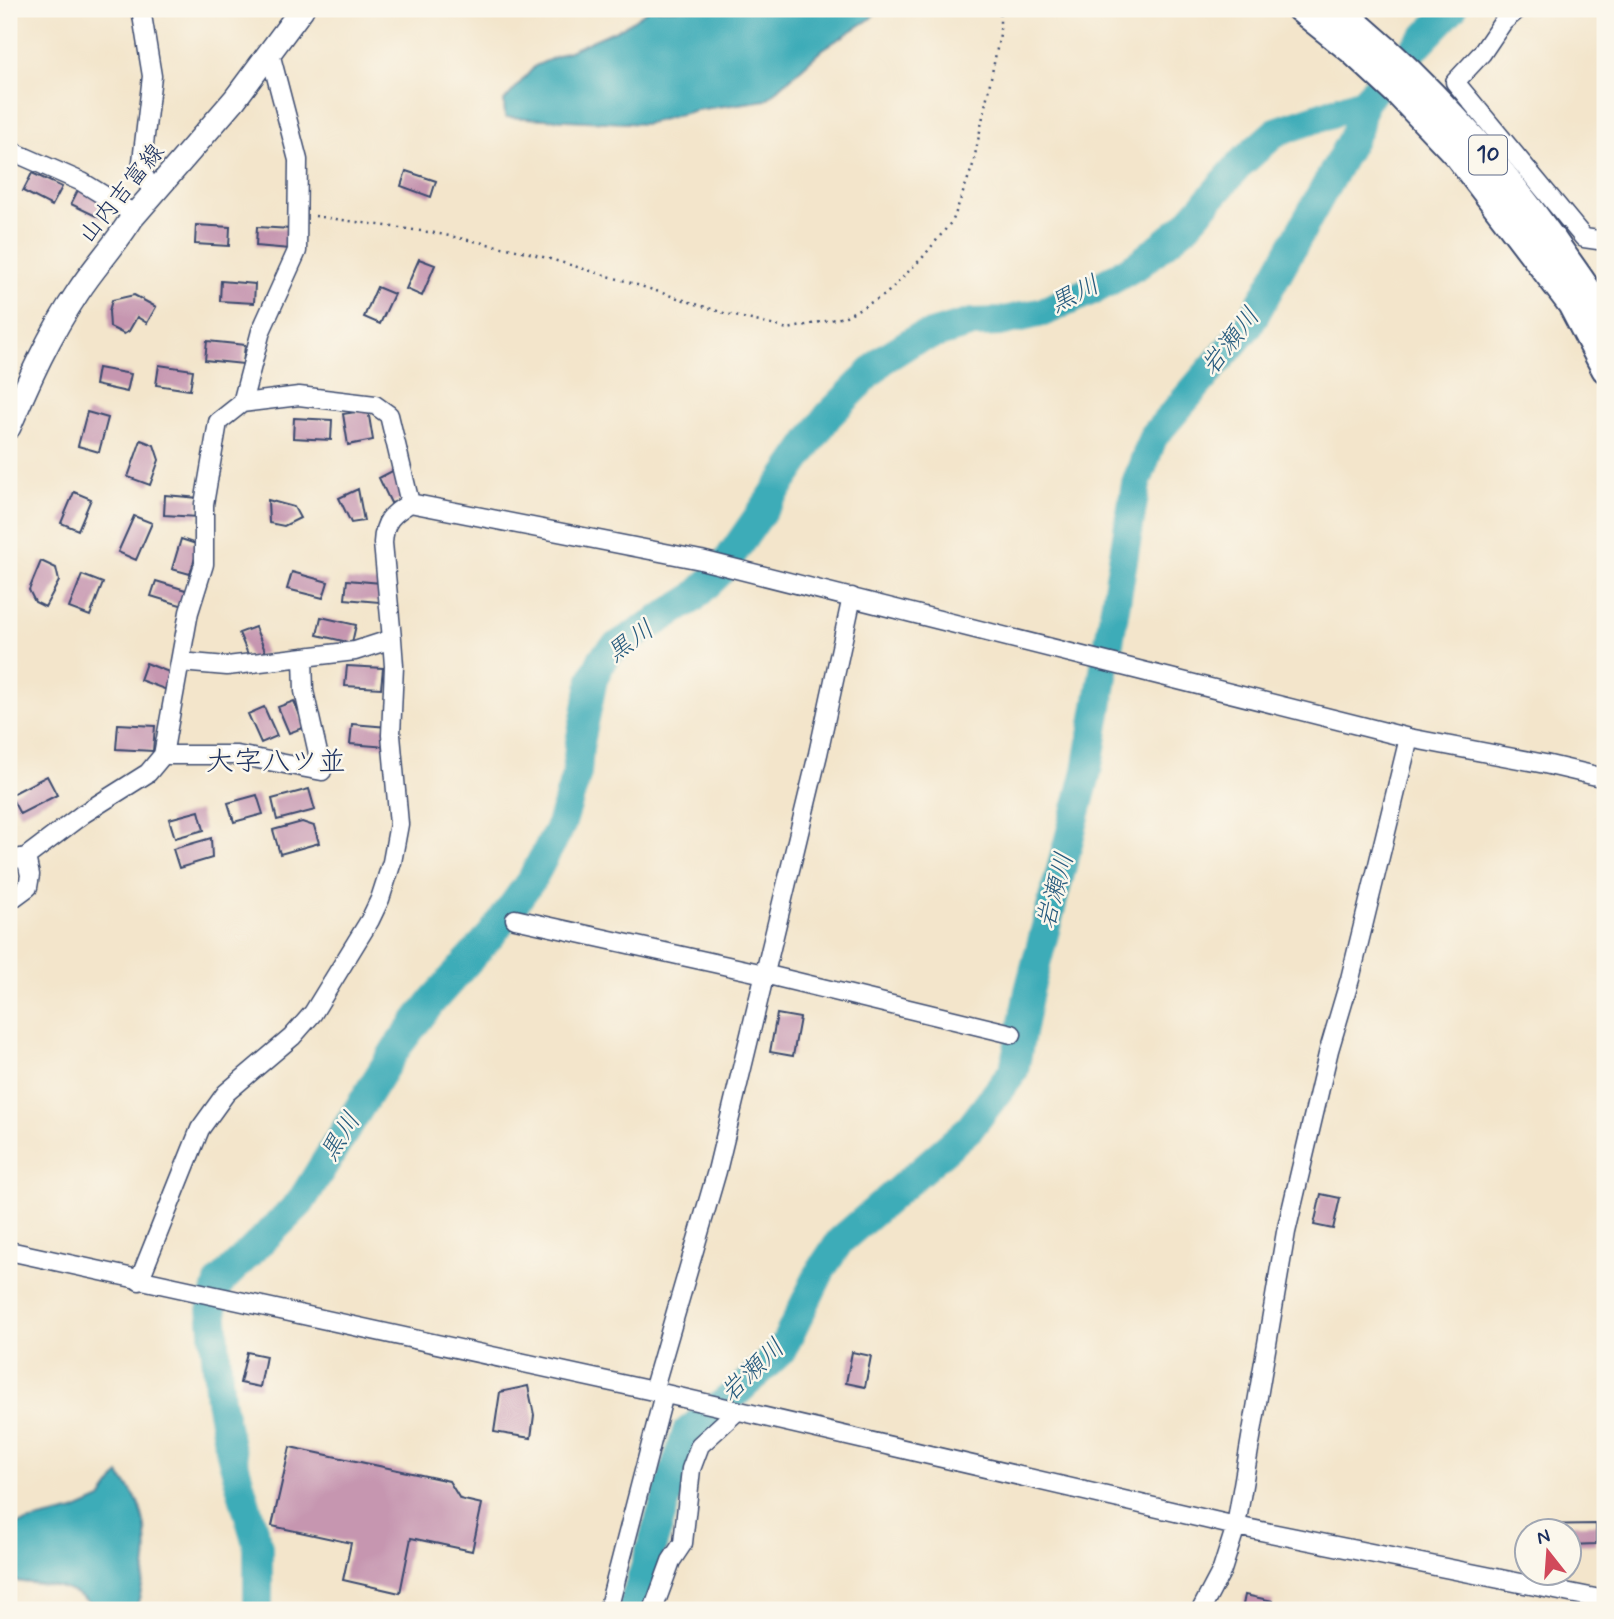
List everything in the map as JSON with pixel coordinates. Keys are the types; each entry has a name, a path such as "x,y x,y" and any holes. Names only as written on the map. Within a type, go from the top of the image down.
{"highway":[{"name":"10","path":"1300,9 1357,40 1421,82 1476,141 1535,216 1582,300 1605,369"},
{"name":"10","path":"1338,9 1357,40"},
{"name":"10","path":"1582,300 1605,321"}],"main road":[{"name":"山内吉富線","path":"9,427 37,361 78,291 134,215 227,109 302,9"}],"street":[{"path":"141,9 152,76 141,170 153,193"},
{"path":"1518,9 1503,22 1482,53 1455,82 1584,238 1605,241"},
{"path":"242,403 261,331 297,251 298,160 270,53"},
{"path":"9,150 82,182 134,215"},
{"path":"9,901 28,887 30,875 17,859 148,773 163,755 190,612 204,564 204,504 218,422 242,403 299,396 375,405 389,415 410,503"},
{"path":"139,1281 200,1129 226,1093 292,1037 313,1013 380,899 392,862 399,824 391,735 394,666 383,543 384,526 393,514 410,503 701,559 1409,738 1605,778"},
{"path":"608,1610 658,1393 717,1171 818,754 852,597"},
{"path":"180,662 227,666 355,651 392,639"},
{"path":"163,755 237,755 323,771 304,691 303,657"},
{"path":"1200,1610 1222,1570 1236,1526 1286,1232 1329,1050 1350,979 1409,738"},
{"path":"515,919 764,974 1012,1034"},
{"path":"9,1251 658,1393 1236,1526 1605,1601"},
{"path":"653,1610 671,1561 683,1543 691,1469 700,1444 729,1410"}],"path":[{"path":"297,214 435,233 526,252 727,314 788,329 844,317 885,295 923,257 953,220 973,165 999,34 1000,9"}],"water":[{"path":"650,9 879,9 870,19 823,49 766,100 696,110 646,124 505,117 504,101 535,66 623,27"},
{"path":"119,1474 138,1503 146,1533 145,1572 136,1610 98,1610 67,1590 9,1580 9,1526 74,1511 101,1499"}],"building":[{"path":"406,171 436,181 431,197 401,186"},
{"path":"32,173 62,187 52,206 23,191"},
{"path":"79,188 111,203 102,219 71,204"},
{"path":"196,225 230,227 229,246 195,244"},
{"path":"257,227 291,229 290,249 256,246"},
{"path":"419,259 435,265 422,296 406,289"},
{"path":"221,281 255,284 254,303 220,301"},
{"path":"377,287 394,294 380,324 364,317"},
{"path":"134,295 156,307 147,323 137,317 129,331 124,334 110,327 109,311 112,300"},
{"path":"207,341 245,345 243,364 205,360"},
{"path":"159,365 193,370 190,390 156,385"},
{"path":"98,368 131,374 127,392 95,385"},
{"path":"368,410 373,440 348,445 343,414"},
{"path":"87,412 108,418 99,452 78,446"},
{"path":"294,418 332,420 331,440 293,438"},
{"path":"141,440 154,445 159,460 150,485 128,477"},
{"path":"398,468 404,500 391,503 379,478"},
{"path":"358,489 364,521 351,523 339,498"},
{"path":"74,492 91,499 78,530 61,523"},
{"path":"165,495 199,498 198,517 164,515"},
{"path":"268,500 294,507 300,518 284,526 269,523"},
{"path":"134,516 152,523 136,560 118,552"},
{"path":"181,539 199,545 190,574 172,569"},
{"path":"41,561 56,568 59,581 45,607 35,602 29,590"},
{"path":"292,572 328,582 323,598 287,589"},
{"path":"82,575 103,583 90,616 69,608"},
{"path":"347,580 381,583 379,602 345,599"},
{"path":"156,581 192,592 187,607 151,596"},
{"path":"321,617 356,625 352,643 317,635"},
{"path":"255,627 266,653 250,659 239,633"},
{"path":"146,663 174,674 167,690 140,680"},
{"path":"347,666 383,668 381,688 345,686"},
{"path":"294,701 305,727 289,733 278,707"},
{"path":"264,707 277,736 261,743 248,714"},
{"path":"118,724 155,726 153,751 116,749"},
{"path":"352,724 388,727 387,747 350,744"},
{"path":"47,776 57,795 20,814 10,795"},
{"path":"309,789 315,810 277,820 272,799"},
{"path":"257,795 263,814 234,822 228,803"},
{"path":"199,811 204,830 175,838 169,819"},
{"path":"302,822 314,826 319,843 280,854 273,830"},
{"path":"211,838 212,858 179,868 173,849"},
{"path":"777,1014 800,1018 793,1056 770,1052"},
{"path":"1321,1194 1340,1198 1333,1229 1314,1225"},
{"path":"247,1352 266,1356 260,1387 240,1383"},
{"path":"852,1352 871,1356 865,1387 846,1383"},
{"path":"528,1386 534,1415 531,1438 494,1432 500,1392"},
{"path":"290,1447 449,1481 460,1499 482,1504 472,1551 411,1538 400,1593 343,1580 351,1543 272,1526"},
{"path":"1582,1524 1596,1524 1596,1544 1582,1544"},
{"path":"1245,1595 1273,1601 1271,1610 1242,1610"}],"waterway":[{"name":"黒川","path":"258,1610 258,1547 229,1446 220,1400 212,1308 219,1283 300,1203 397,1047 433,1000 492,934 532,879 561,825 577,773 579,747 593,679 603,658 614,648 692,599 719,573 828,416 884,359 914,340 972,323 1000,322 1043,312 1099,287 1139,264 1186,226 1241,163 1276,132 1363,102 1452,9"},
{"name":"岩瀬川","path":"632,1610 687,1432 736,1393 782,1350 822,1268 840,1241 970,1128 1014,1070 1029,991 1087,771 1136,484 1153,437 1249,325 1358,128 1363,102"}],"district":[{"name":"大字八ツ並","path":"276,762"}]}
